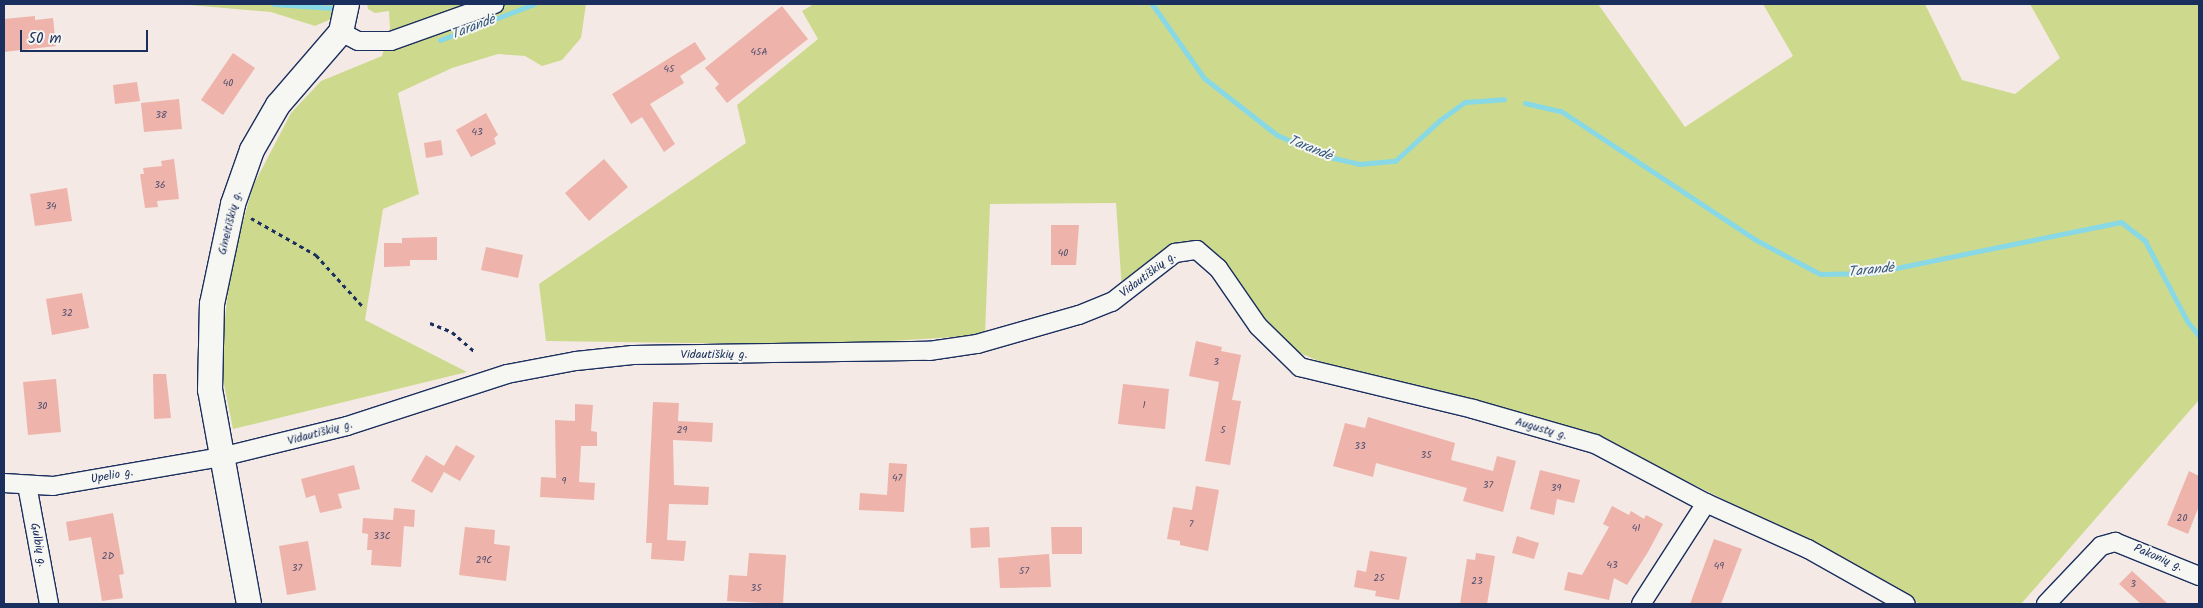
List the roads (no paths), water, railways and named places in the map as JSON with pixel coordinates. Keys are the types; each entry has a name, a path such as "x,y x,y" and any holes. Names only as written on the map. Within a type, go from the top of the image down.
{"street":[{"path":"347,4 341,32 358,41 391,41 495,4"},
{"name":"Gineitiškių g.","path":"249,604 210,390 209,340 218,270 232,209 264,127 278,105 341,32"},
{"name":"Vidautiškių g.","path":"221,457 347,426 507,374 576,361 632,355 929,351 983,343 1078,315 1112,302 1175,253 1197,250"},
{"name":"Augustų g.","path":"1197,250 1218,268 1258,326 1300,367 1473,409 1595,444 1706,503 1808,549 1906,604"},
{"name":"Upelio g.","path":"4,483 53,486 221,457"},
{"name":"Gulbių g.","path":"27,485 49,604"},
{"path":"1641,604 1706,503"},
{"name":"Pakonių g.","path":"2046,604 2101,546 2116,542 2199,576"}],"waterway":[{"path":"274,4 333,8"},
{"name":"Tarandė","path":"440,40 534,4"},
{"name":"Tarandė","path":"1152,4 1204,78 1277,135 1325,156 1359,164 1395,161 1440,120 1465,102 1504,99"},
{"name":"Tarandė","path":"1525,103 1561,111 1756,240 1820,274 1872,273 2121,222 2145,241 2187,321 2199,336"}]}
